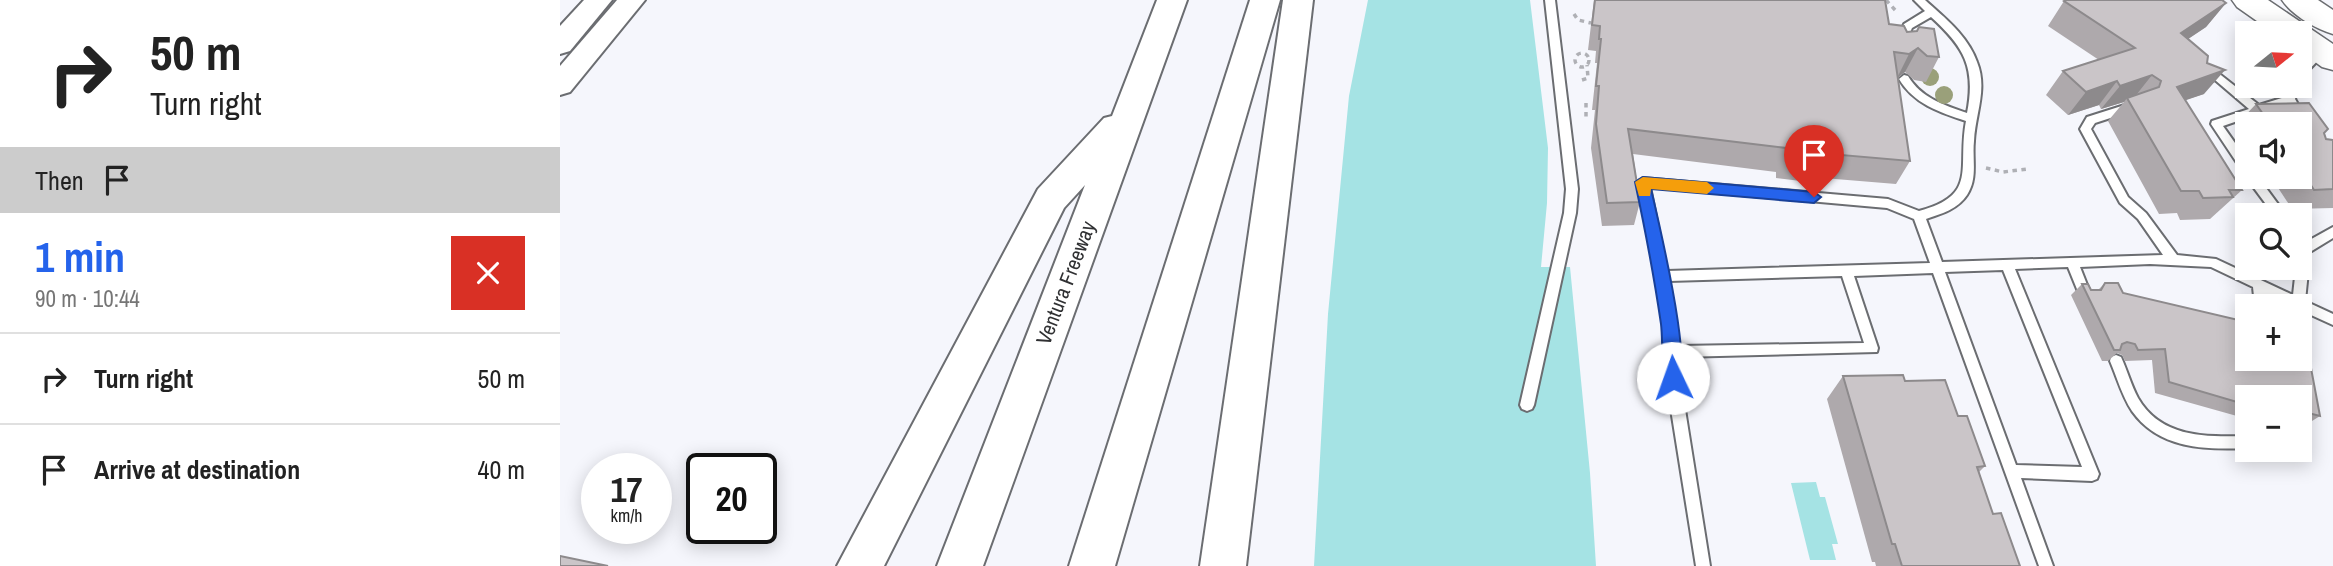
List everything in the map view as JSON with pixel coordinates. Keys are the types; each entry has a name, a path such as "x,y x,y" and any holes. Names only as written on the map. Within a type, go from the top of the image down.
{"highway":[{"name":"Ventura Freeway","path":"960,566 1171,0"},
{"path":"1092,566 1265,0"},
{"path":"1223,566 1298,0"},
{"path":"860,566 1051,199 1131,110"}],"main road":[{"path":"2247,0 2313,46"},
{"path":"2297,0 2313,46"}],"street":[{"path":"560,44 599,0"},
{"path":"560,85 632,0"}],"lane":[{"path":"1527,405 1570,214 1572,189 1550,0"},
{"path":"1703,566 1673,378 1673,352 1662,276 1643,182 1888,204 1919,216 1942,209 1959,197 1968,181 1968,140 1977,102 1973,62 1953,32 1919,0"},
{"path":"1899,51 1908,26 1931,12"},
{"path":"2193,85 2217,76 2258,110"},
{"path":"1904,79 1907,86 1925,100 1973,119"},
{"path":"2252,112 2290,99 2297,112"},
{"path":"2134,105 2091,120 2085,129 2124,200 2142,216 2174,260"},
{"path":"2235,118 2216,124 2235,147"},
{"path":"2271,203 2262,191 2278,189"},
{"path":"1919,216 2046,566"},
{"path":"2312,241 2333,232"},
{"path":"1662,276 2174,260 2212,262 2276,294"},
{"path":"2072,262 2085,295"},
{"path":"2007,265 2092,474 2012,471"},
{"path":"1673,352 1872,348 1846,271"},
{"path":"2259,286 2260,294"},
{"path":"2312,310 2333,320"},
{"path":"2116,361 2136,405 2161,430 2180,439 2202,444 2235,443"}],"path":[{"path":"1572,9 1578,20 1591,23"},
{"path":"1586,127 1588,115 1582,78 1588,78 1587,65 1590,60 1588,53 1574,58 1576,63 1587,65"}],"water":[{"path":"1368,0 1530,0 1548,148 1547,203 1541,267 1570,267 1596,566 1314,566 1328,314 1349,96"},
{"path":"1816,482 1820,497 1825,497 1838,544 1832,544 1836,560 1810,560 1791,483"}],"building":[{"path":"1595,0 1885,0 1889,24 1904,26 1907,32 1917,31 1919,27 1934,29 1939,57 1927,56 1918,48 1909,54 1894,52 1910,161 1819,153 1820,159 1786,155 1786,148 1628,129 1640,202 1607,203 1596,124 1599,86 1596,86 1601,39 1600,26 1592,25"},
{"path":"2222,0 2226,3 2181,33 2208,56 2207,63 2225,70 2177,87 2235,179 2235,189 2242,190 2229,190 2233,197 2203,198 2199,191 2181,191 2127,98 2159,87 2161,81 2152,75 2120,86 2117,81 2086,92 2063,71 2135,48 2064,1"},
{"path":"2309,103 2328,129 2324,133 2326,139 2333,140 2333,189 2314,190 2312,187 2312,112 2262,112 2256,104"},
{"path":"2105,283 2118,283 2123,293 2235,319 2235,371 2312,371 2320,416 2312,414 2312,385 2235,385 2235,401 2169,382 2165,349 2138,350 2135,344 2127,342 2122,344 2120,350 2114,350 2082,284 2088,284 2091,290 2101,290"},
{"path":"1903,375 1905,381 1945,380 1958,416 1967,416 1985,466 1977,467 1993,514 2001,513 2020,566 1902,566 1895,544 1892,544 1843,376"},
{"path":"560,556 608,566 560,566"}],"slow traffic":[{"path":"1645,192 1643,182 1707,188"}],"route":[{"path":"1673,378 1673,352 1662,276 1643,182 1814,197"}]}
